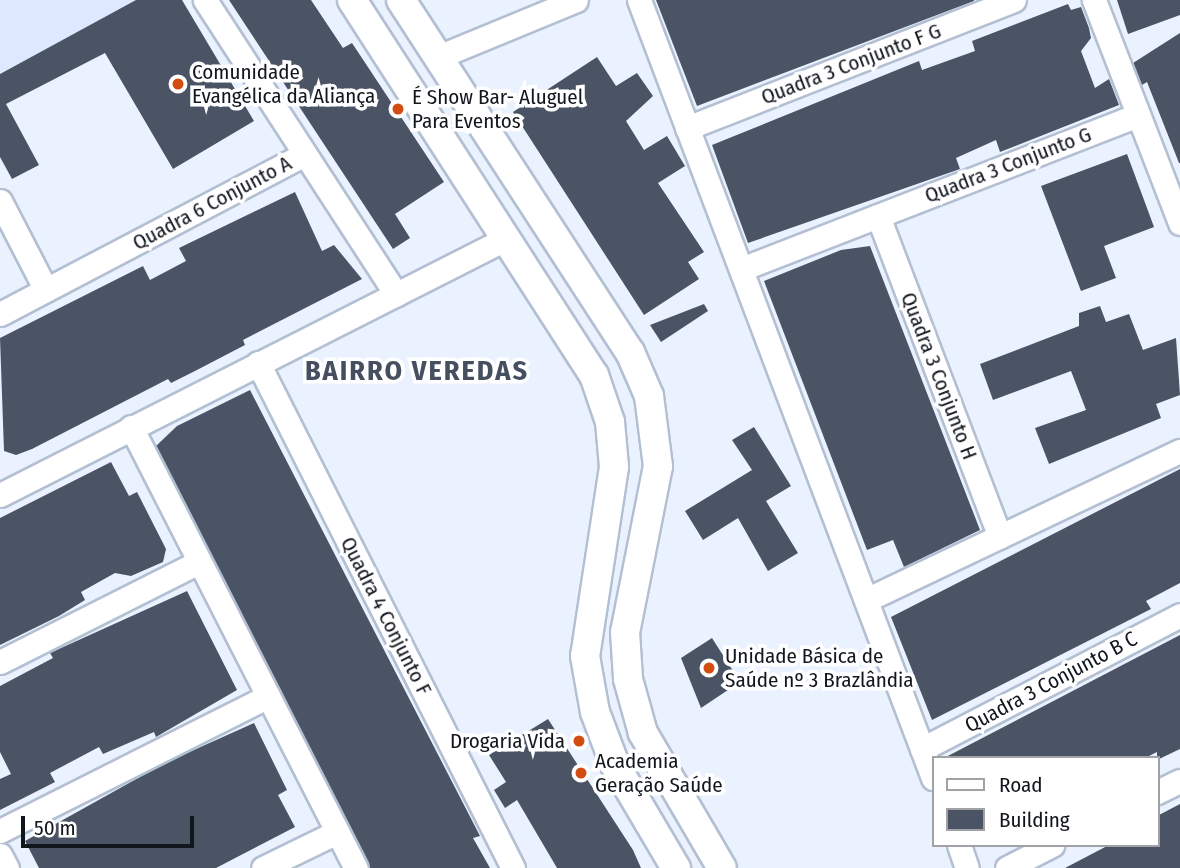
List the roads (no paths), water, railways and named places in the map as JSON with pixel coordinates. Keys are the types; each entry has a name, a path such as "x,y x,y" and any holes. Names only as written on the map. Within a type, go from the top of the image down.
{"street":[{"path":"205,0 305,154"},
{"path":"352,0 594,376 610,422 614,467 585,656 595,712 614,765 676,868"},
{"path":"401,0 471,114 631,352 649,396 658,466 625,632 628,679 643,733 722,868"},
{"path":"438,57 576,0"},
{"path":"639,0 932,775"},
{"name":"Quadra 3 Conjunto F G","path":"687,128 1014,0"},
{"path":"1094,0 1180,223"},
{"path":"438,135 471,114"},
{"name":"Quadra 3 Conjunto G","path":"741,270 1138,115"},
{"name":"Quadra 6 Conjunto A","path":"0,314 305,154 396,294"},
{"path":"0,201 46,290"},
{"name":"Quadra 3 Conjunto H","path":"878,216 1000,537"},
{"path":"1,491 505,239"},
{"name":"Quadra 4 Conjunto F","path":"258,363 513,868"},
{"path":"131,427 356,868"},
{"path":"866,600 1180,451"},
{"path":"0,662 200,562"},
{"name":"Quadra 3 Conjunto B C","path":"922,750 1180,614"},
{"path":"0,831 268,696"},
{"path":"1159,791 1180,781"},
{"path":"263,868 337,832"},
{"path":"960,847 967,868"},
{"path":"1007,868 1048,847"},
{"path":"0,855 7,868"}],"place":[{"name":"Comunidade Evangélica da Aliança","path":"178,84"},
{"name":"É Show Bar- Aluguel Para Eventos","path":"398,109"},
{"name":"Unidade Básica de Saúde nº 3 Brazlândia","path":"709,668"},
{"name":"Drogaria Vida","path":"579,741"},
{"name":"Academia Geração Saúde","path":"581,773"}],"district":[{"name":"BAIRRO VEREDAS","path":"417,371"}]}
